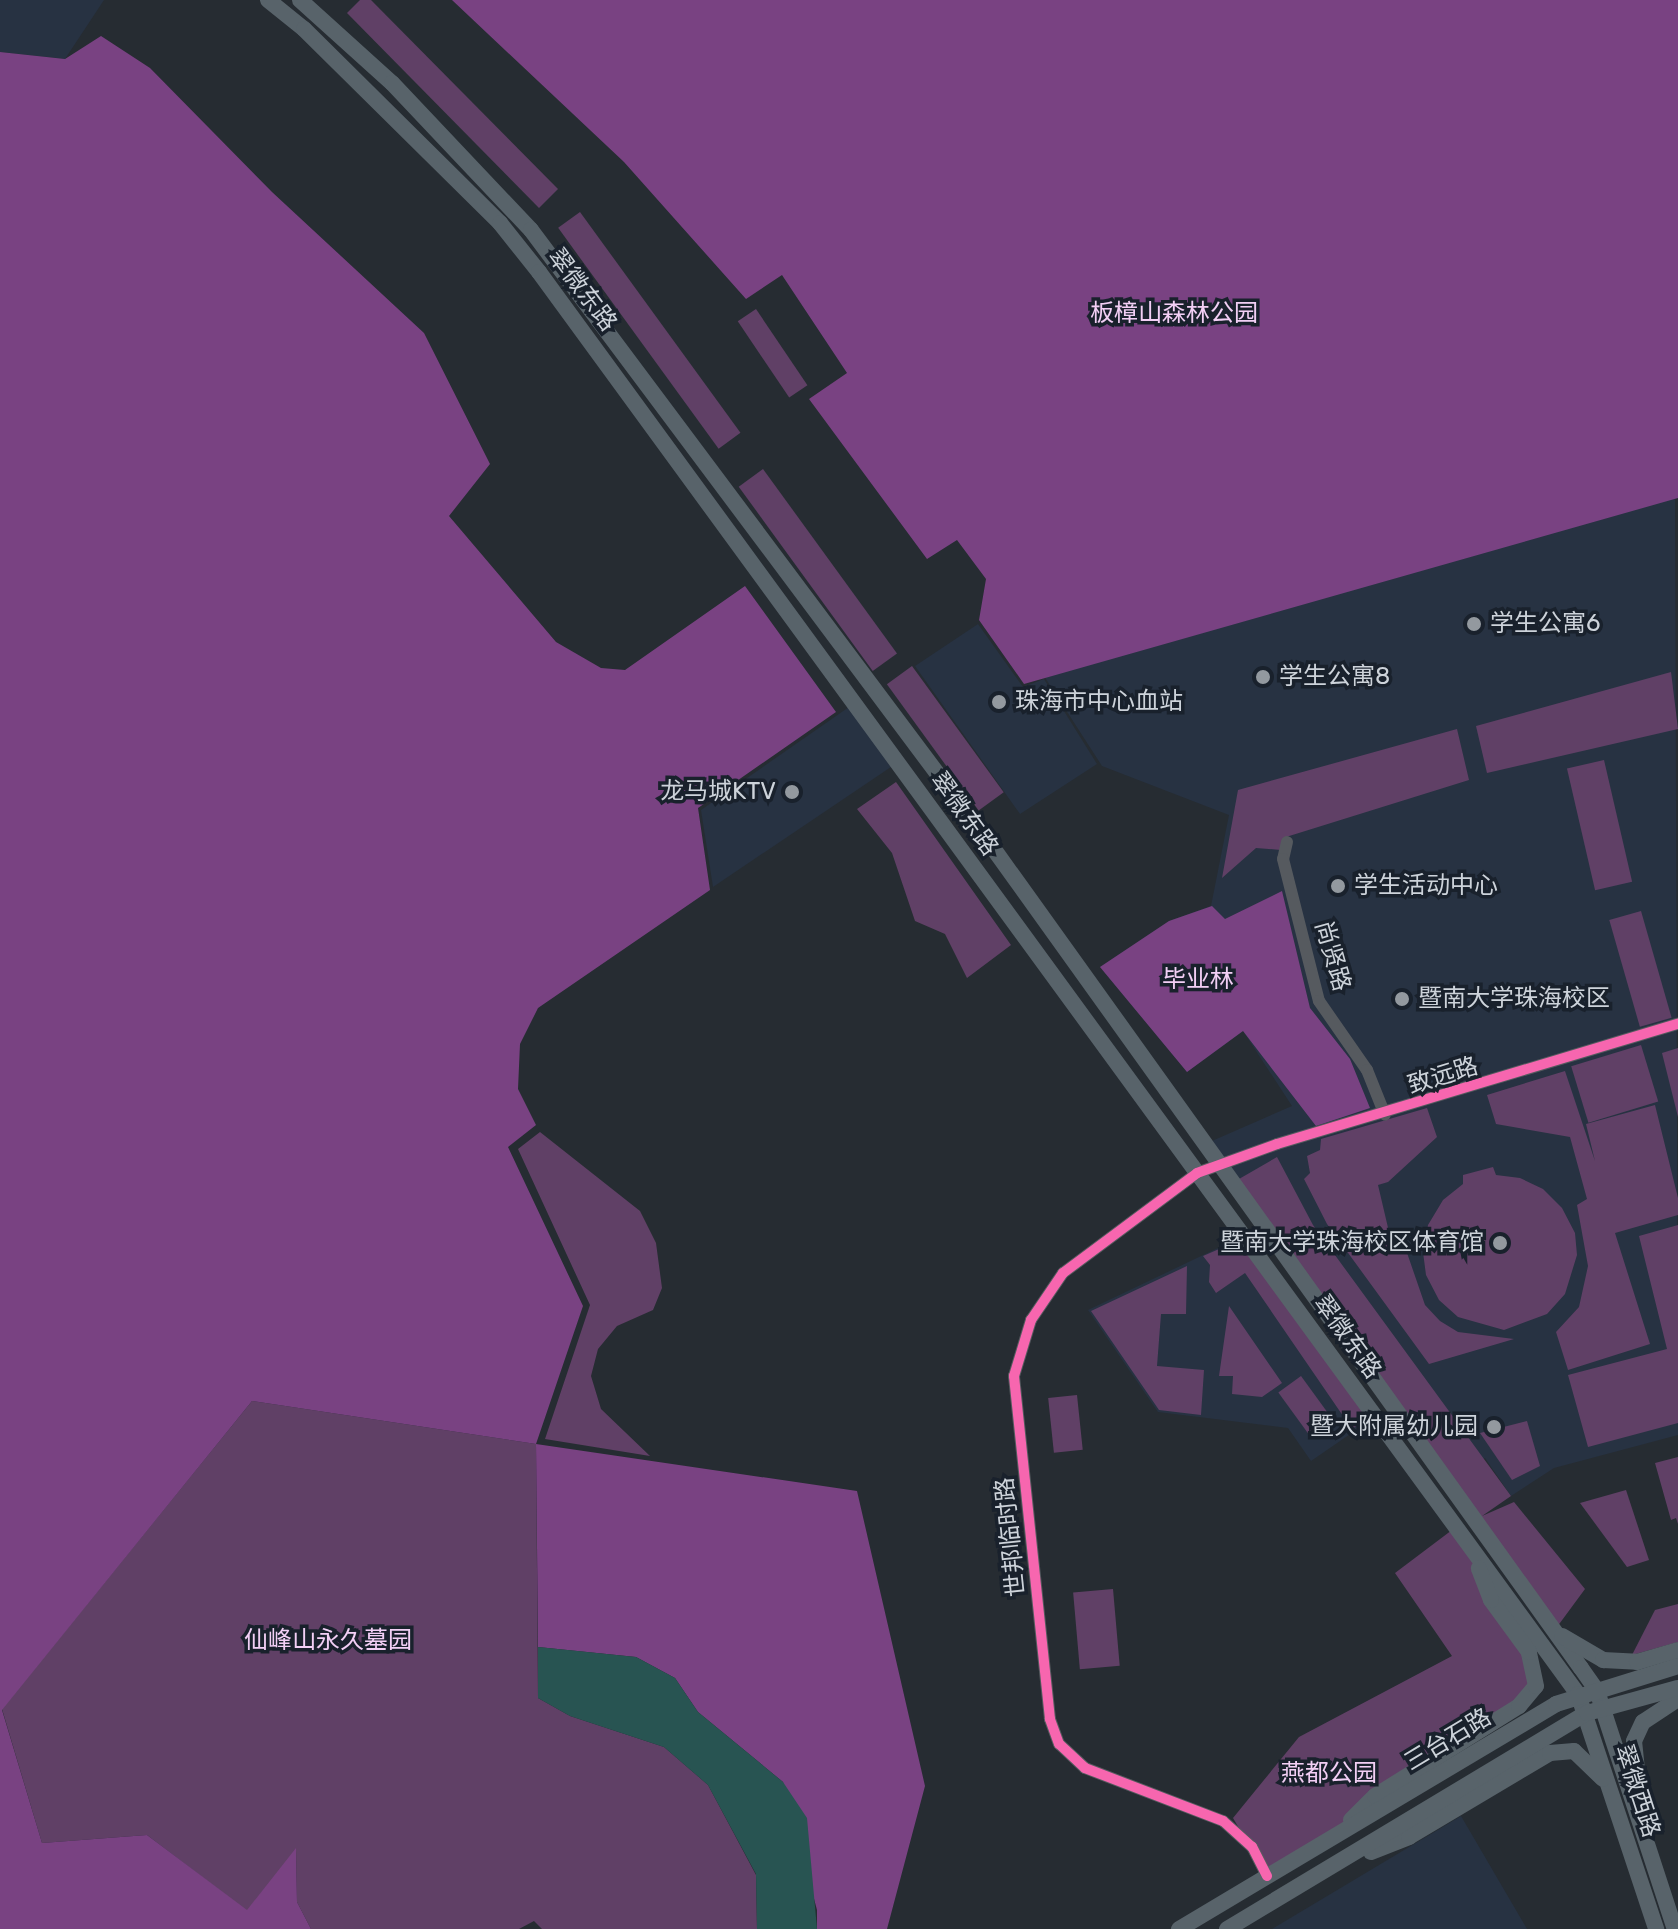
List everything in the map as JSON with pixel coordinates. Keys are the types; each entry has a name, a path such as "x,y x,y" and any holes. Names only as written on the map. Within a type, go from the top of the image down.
{"main road":[{"name":"翠微东路","path":"268,0 304,29 500,223 539,272 1578,1694 1594,1711"},
{"name":"翠微东路","path":"300,0 392,83 531,230 978,828 1597,1691"},
{"path":"1330,1840 1375,1796 1519,1706 1536,1686 1529,1652 1491,1600 1471,1547"},
{"path":"1549,1624 1573,1645 1603,1660 1637,1662 1678,1650"},
{"path":"1578,1694 1678,1666"},
{"name":"三台石路","path":"1227,1929 1594,1711 1678,1688"},
{"path":"1594,1711 1597,1691"},
{"name":"三台石路","path":"1179,1929 1578,1694"},
{"path":"1648,1847 1634,1741 1643,1722 1678,1699"},
{"name":"翠微西路","path":"1594,1711 1611,1790 1656,1929"},
{"name":"翠微西路","path":"1594,1711 1648,1847 1675,1929"},
{"path":"1322,1872 1409,1837 1550,1753 1574,1751 1592,1764 1611,1790"}],"street":[{"name":"尚贤路","path":"1287,842 1283,859 1319,1001 1367,1070 1385,1115"},
{"name":"致远路","path":"1219,1164 1678,1024"},
{"name":"世邦临时路","path":"1219,1164 1197,1173 1063,1273 1031,1320 1014,1376 1050,1719 1059,1744 1085,1768 1223,1821 1252,1847 1267,1876"}],"shaded area":[{"path":"0,0 104,0 65,59 0,52"},
{"name":"暨南大学珠海校区","path":"1675,496 1678,1435 1554,1468 1511,1496 1485,1458 1448,1483 1205,1144 1292,1106 1243,1031 1187,1072 1100,967 1169,921 1211,906 1229,815 1102,766 1044,676"},
{"path":"978,624 1023,687 1044,679 1097,764 1020,814 915,666"},
{"path":"849,707 891,767 713,887 701,810"},
{"path":"1243,1236 1375,1417 1311,1461 1288,1428 1158,1412 1088,1310"},
{"path":"538,1647 636,1657 675,1678 698,1712 783,1782 807,1818 817,1929 757,1929 756,1874 708,1785 664,1747 570,1716 538,1698"},
{"path":"1461,1816 1527,1929 1272,1929"}],"green space":[{"path":"360,0 371,0 558,189 539,208 347,13"},
{"name":"板樟山森林公园","path":"452,0 1678,0 1678,498 1024,684 979,620 986,579 957,540 927,559 809,399 847,373 782,275 746,299 624,162"},
{"path":"101,36 150,68 272,192 424,333 490,464 449,516 556,642 601,668 625,670 745,586 836,712 698,808 710,890 538,1008 520,1044 518,1089 536,1125 508,1147 583,1306 536,1444 252,1401 2,1710 42,1843 147,1835 247,1910 296,1848 297,1902 311,1929 0,1929 0,52 65,59"},
{"path":"580,212 740,433 719,449 558,228"},
{"path":"756,309 807,385 789,398 738,321"},
{"path":"763,469 897,653 873,671 739,487"},
{"path":"912,666 1004,792 979,810 887,684"},
{"path":"1671,672 1678,729 1487,773 1476,726"},
{"path":"1457,729 1469,780 1286,837 1281,850 1256,848 1222,878 1238,790"},
{"path":"1604,760 1632,882 1595,890 1567,769"},
{"path":"896,782 1011,945 967,978 945,934 915,921 892,853 857,809"},
{"name":"毕业林","path":"1282,891 1310,1008 1350,1059 1370,1108 1316,1126 1243,1031 1187,1072 1100,967 1169,921 1212,906 1225,919"},
{"path":"1641,911 1672,1018 1640,1027 1609,920"},
{"path":"1641,1045 1658,1101 1588,1123 1571,1066"},
{"path":"1678,1048 1678,1117 1662,1053"},
{"path":"1565,1071 1595,1161 1586,1124 1655,1105 1678,1198 1678,1215 1615,1233 1650,1344 1568,1370 1556,1332 1579,1307 1588,1266 1577,1205 1587,1199 1570,1137 1496,1124 1487,1095"},
{"path":"1427,1108 1437,1137 1388,1182 1378,1185 1393,1249 1405,1247 1425,1305 1440,1321 1458,1332 1514,1339 1429,1364 1327,1224 1304,1179 1310,1173 1307,1156 1320,1150 1321,1139"},
{"path":"540,1132 640,1211 656,1243 662,1288 653,1310 617,1326 598,1349 591,1376 601,1409 650,1456 545,1439 590,1305 518,1149"},
{"path":"1277,1157 1313,1225 1511,1496 1482,1516 1514,1502 1585,1589 1557,1627 1239,1179"},
{"name":"暨南大学珠海校区体育馆","path":"1493,1167 1496,1175 1520,1178 1543,1189 1562,1208 1575,1233 1577,1255 1565,1294 1547,1314 1504,1330 1458,1317 1439,1300 1426,1275 1423,1252 1428,1225 1443,1200 1463,1184 1463,1175"},
{"path":"1678,1225 1678,1423 1588,1447 1568,1375 1667,1349 1639,1236"},
{"path":"1242,1239 1371,1416 1352,1429 1245,1273 1216,1293 1209,1282 1210,1265 1203,1256"},
{"path":"1187,1266 1186,1314 1161,1314 1157,1366 1204,1370 1201,1415 1159,1410 1091,1311"},
{"path":"1229,1306 1282,1383 1262,1397 1232,1394 1233,1376 1219,1376"},
{"path":"1301,1376 1334,1421 1311,1438 1278,1392"},
{"path":"1077,1395 1083,1450 1054,1453 1048,1398"},
{"name":"仙峰山永久墓园","path":"252,1401 536,1444 538,1698 570,1716 664,1747 708,1785 756,1875 757,1929 542,1929 534,1921 519,1929 311,1929 297,1902 296,1850 247,1911 147,1835 42,1843 2,1709"},
{"path":"1527,1421 1540,1466 1512,1480 1480,1433"},
{"path":"536,1444 857,1491 925,1786 887,1929 817,1929 817,1910 783,1782 698,1712 675,1678 636,1657 538,1647"},
{"path":"1678,1457 1678,1524 1676,1518 1671,1520 1655,1463"},
{"path":"1626,1490 1649,1560 1627,1567 1580,1503"},
{"name":"燕都公园","path":"1456,1527 1529,1652 1536,1685 1330,1839 1267,1876 1233,1818 1299,1737 1452,1656 1395,1573"},
{"path":"1113,1589 1120,1666 1080,1669 1073,1592"},
{"path":"1678,1604 1678,1642 1632,1655 1655,1610"}],"cycle path":[{"path":"1267,1876 1252,1847 1223,1821 1085,1768 1059,1744 1050,1719 1014,1376 1031,1320 1063,1273 1197,1173 1277,1144 1678,1024"}],"place":[{"name":"学生公寓6","path":"1474,624"},
{"name":"学生公寓8","path":"1263,677"},
{"name":"珠海市中心血站","path":"999,702"},
{"name":"龙马城KTV","path":"792,792"},
{"name":"学生活动中心","path":"1338,886"},
{"name":"暨南大学珠海校区","path":"1402,999"},
{"name":"暨南大学珠海校区体育馆","path":"1500,1243"},
{"name":"暨大附属幼儿园","path":"1494,1427"}]}
